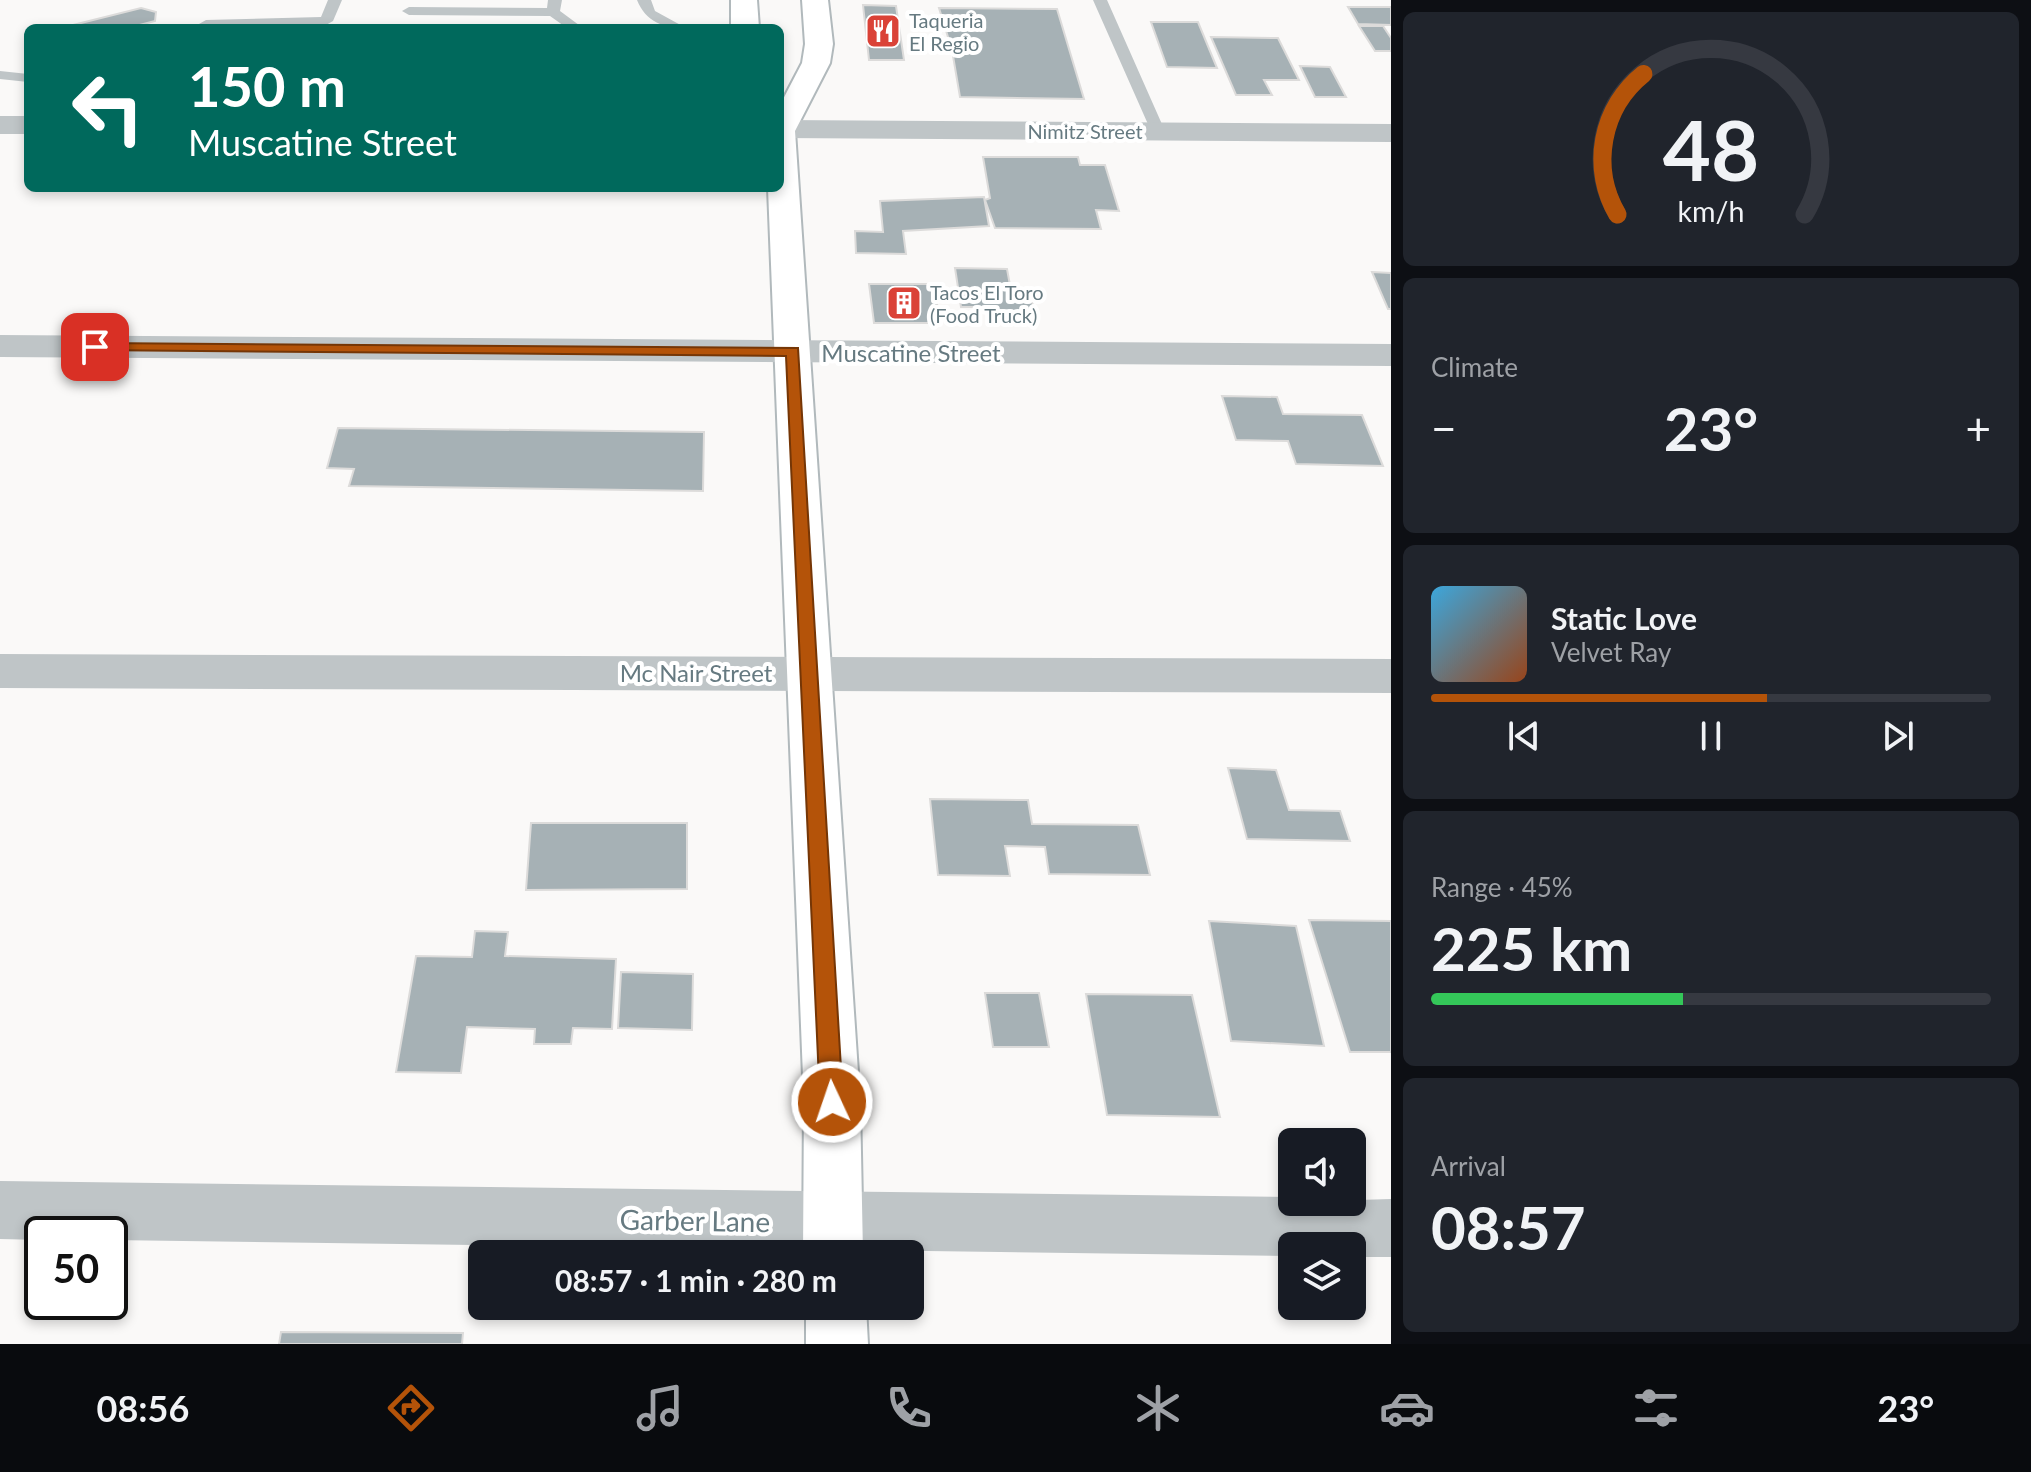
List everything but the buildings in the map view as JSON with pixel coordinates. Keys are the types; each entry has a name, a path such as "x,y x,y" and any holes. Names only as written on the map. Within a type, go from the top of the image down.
{"main road":[{"path":"744,0 745,24"},
{"path":"784,121 816,63 819,44 815,0"},
{"path":"784,192 832,1102 832,1238"},
{"path":"836,1320 837,1344"}],"street":[{"path":"0,125 24,125"},
{"name":"Nimitz Street","path":"784,128 1391,133"},
{"name":"Muscatine Street","path":"0,346 1391,355"},
{"name":"Mc Nair Street","path":"0,671 1391,676"},
{"name":"Garber Lane","path":"0,1210 832,1238 1391,1228"}],"lane":[{"path":"206,24 325,24 335,0"},
{"path":"644,0 649,13 671,24"},
{"path":"1100,0 1158,131"},
{"path":"410,5 554,6 572,24"},
{"path":"0,75 24,78"}],"place":[{"name":"Taqueria El Regio","path":"883,31"},
{"name":"Tacos El Toro (Food Truck)","path":"904,303"}],"route":[{"path":"95,347 793,352 832,1102"}]}
